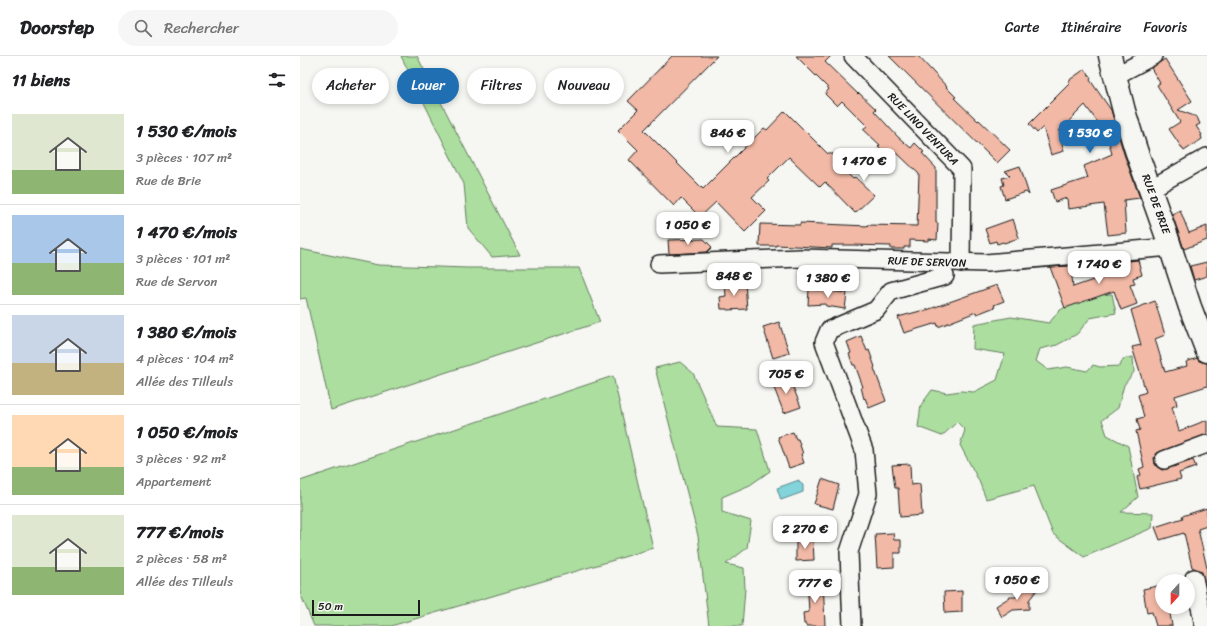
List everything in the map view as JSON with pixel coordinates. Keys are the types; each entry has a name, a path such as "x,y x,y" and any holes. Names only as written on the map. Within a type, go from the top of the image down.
{"street":[{"name":"RUE LINO VENTURA","path":"853,56 962,169 961,263"},
{"path":"1112,66 1153,56"},
{"name":"RUE DE BRIE","path":"1112,66 1124,111 1190,307 1207,351"},
{"path":"1150,189 1207,157"},
{"name":"RUE DE SERVON","path":"659,264 800,258 986,263 1171,247"},
{"path":"852,626 849,552 868,494 864,450 824,342 829,330 876,310 891,291 945,276"},
{"path":"1164,460 1207,444"},
{"path":"1195,581 1204,608 1204,626"}],"green space":[{"path":"401,56 417,56 423,68 407,68"},
{"path":"425,104 442,104 520,255 492,257 468,228 464,184"},
{"path":"300,249 378,265 467,268 579,268 600,322 331,410 306,298 300,299"},
{"path":"1112,294 1116,313 1090,318 1077,334 1057,345 1040,349 1036,361 1048,370 1067,367 1087,371 1093,365 1100,367 1120,366 1123,359 1133,357 1134,372 1124,385 1118,408 1102,420 1107,435 1128,446 1138,497 1121,512 1153,513 1152,528 1084,557 1053,534 1034,486 986,499 979,481 960,445 965,430 957,422 942,436 918,427 921,405 932,390 947,393 961,391 974,392 997,380 1005,354 973,349 974,324 1011,317 1049,323 1059,311 1082,296"},
{"path":"680,362 693,373 717,427 757,429 770,471 750,485 722,497 722,512 751,521 747,548 726,564 744,568 745,589 742,626 709,626 698,536 655,368"},
{"path":"613,376 653,548 391,626 314,626 300,593 300,481"}],"water":[{"path":"799,480 799,482 803,485 803,492 781,500 777,488"}],"building":[{"path":"672,56 717,56 644,130 703,189 764,128 767,130 785,111 828,154 834,154 834,160 853,179 855,177 874,195 855,213 825,182 820,187 789,157 767,179 769,181 752,197 766,211 745,232 716,202 700,217 681,198 674,206 629,160 638,150 618,130 638,110 628,101"},
{"path":"796,56 831,56 825,62 876,109 874,111 898,137 911,148 915,143 924,152 922,153 936,168 936,223 938,223 937,240 910,240 910,247 904,247 904,249 891,249 891,246 852,245 832,245 832,248 776,245 759,246 760,224 800,225 800,223 868,226 867,225 917,226 919,174 897,153 891,160 878,147 880,145 863,129 867,126 842,101 837,106 825,94 829,89"},
{"path":"889,56 918,56 956,97 954,98 1010,150 997,163"},
{"path":"1165,59 1192,101 1178,110 1197,117 1200,124 1196,126 1202,135 1202,139 1184,151 1169,129 1180,122 1157,85 1160,83 1151,68"},
{"path":"1085,69 1091,78 1090,80 1111,110 1124,154 1140,198 1124,200 1126,233 1108,235 1104,204 1068,209 1067,198 1055,202 1051,190 1088,178 1084,166 1112,154 1109,143 1110,139 1085,105 1059,131 1064,151 1051,155 1043,127 1037,133 1029,124 1070,83 1068,81"},
{"path":"1020,166 1029,195 1026,192 1005,199 1001,186 1004,185 1002,178 1010,176 1005,171"},
{"path":"1180,210 1189,233 1207,226 1207,240 1184,249 1172,214"},
{"path":"1013,219 1019,238 1004,243 997,244 996,241 990,243 985,229"},
{"path":"704,239 712,247 707,252 669,254 668,240"},
{"path":"1138,260 1142,275 1133,278 1135,284 1130,285 1137,304 1121,310 1114,291 1065,308 1050,267 1071,266 1073,287 1122,270 1119,262"},
{"path":"1207,262 1207,276 1194,280 1190,266"},
{"path":"745,282 747,309 721,309 720,297 726,296 725,283"},
{"path":"997,285 1004,301 994,305 995,307 977,314 976,312 938,327 937,323 904,333 898,317 924,311"},
{"path":"809,289 847,293 845,309 826,306 825,304 808,305"},
{"path":"1155,301 1165,335 1155,339 1165,372 1187,366 1186,362 1197,358 1199,361 1207,363 1207,386 1175,396 1177,405 1172,407 1179,431 1207,420 1207,434 1161,451 1157,453 1154,458 1157,467 1162,470 1193,460 1196,467 1179,473 1181,479 1140,489 1137,477 1141,475 1139,469 1144,467 1136,431 1140,430 1137,419 1144,417 1138,395 1146,392 1132,347 1141,345 1131,310"},
{"path":"779,322 789,353 773,358 763,327"},
{"path":"861,336 867,351 869,350 886,401 869,408 865,398 864,399 861,387 863,387 855,365 853,365 849,354 851,353 847,342"},
{"path":"789,377 801,407 784,413 772,383"},
{"path":"793,432 796,439 798,439 803,454 801,454 804,463 789,468 778,437"},
{"path":"910,464 911,485 920,484 922,515 900,517 898,488 895,488 892,465"},
{"path":"822,479 839,485 833,509 814,504"},
{"path":"1207,508 1207,526 1198,529 1207,568 1207,591 1202,572 1192,567 1184,533 1160,540 1155,527"},
{"path":"893,533 894,540 901,540 901,553 894,553 894,567 877,568 875,534"},
{"path":"813,539 814,560 796,561 796,540"},
{"path":"823,578 825,626 806,626 806,624 804,624 803,613 809,612 807,579"},
{"path":"1028,583 1037,590 1029,600 1029,609 1013,610 1002,617 996,606 1010,597 1016,597"},
{"path":"1155,586 1155,614 1170,614 1172,626 1156,626 1152,612 1147,613 1143,589"},
{"path":"962,591 962,612 945,613 944,592"}]}
